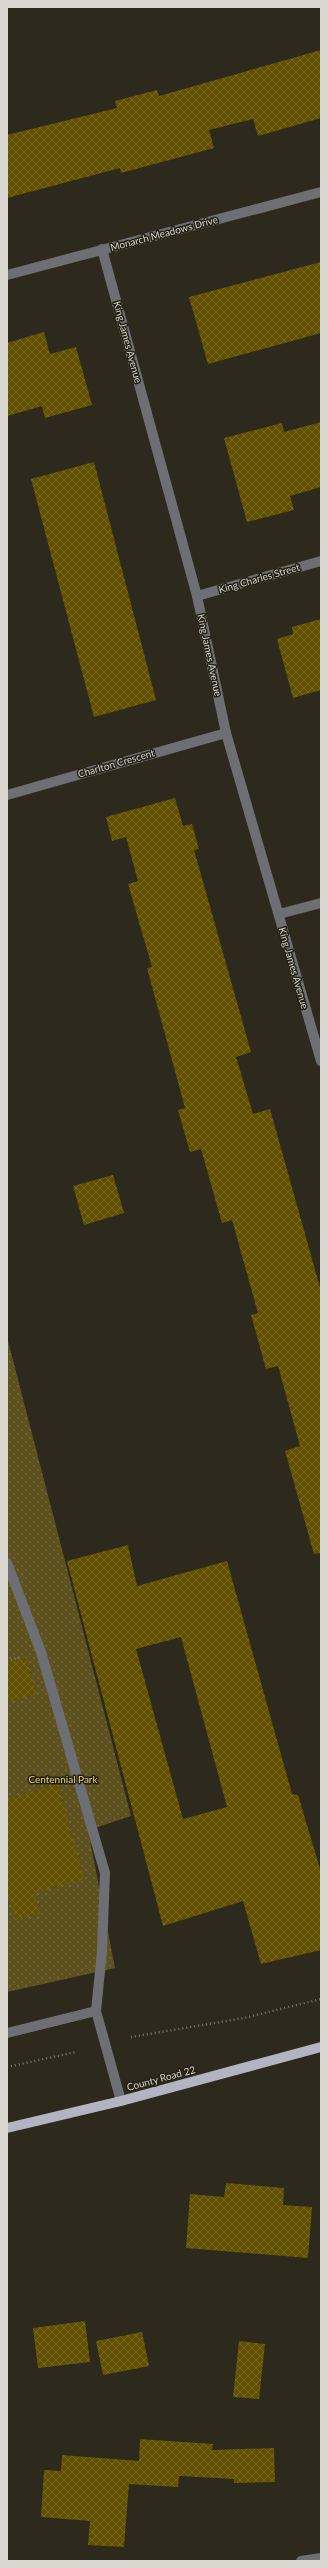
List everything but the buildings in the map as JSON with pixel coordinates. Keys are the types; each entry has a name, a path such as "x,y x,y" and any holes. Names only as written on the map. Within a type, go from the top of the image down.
{"main road":[{"name":"County Road 22","path":"7,2128 121,2101 321,2047"}],"street":[{"name":"Monarch Meadows Drive","path":"7,275 321,192"},
{"name":"King James Avenue","path":"102,249 197,596 226,734 321,1061"},
{"name":"King Charles Street","path":"197,596 321,561"},
{"name":"Charlton Crescent","path":"7,795 226,734"},
{"path":"279,914 321,903"},
{"path":"7,1563 41,1652 105,1873 102,1951 96,2011 121,2101"},
{"path":"7,2033 96,2011"},
{"path":"301,2561 321,2558"}],"path":[{"path":"131,2037 244,2018 321,1999"},
{"path":"7,2067 76,2052"}],"green space":[{"name":"Centennial Park","path":"7,1337 131,1816 88,1830 115,1968 7,1992"}]}
